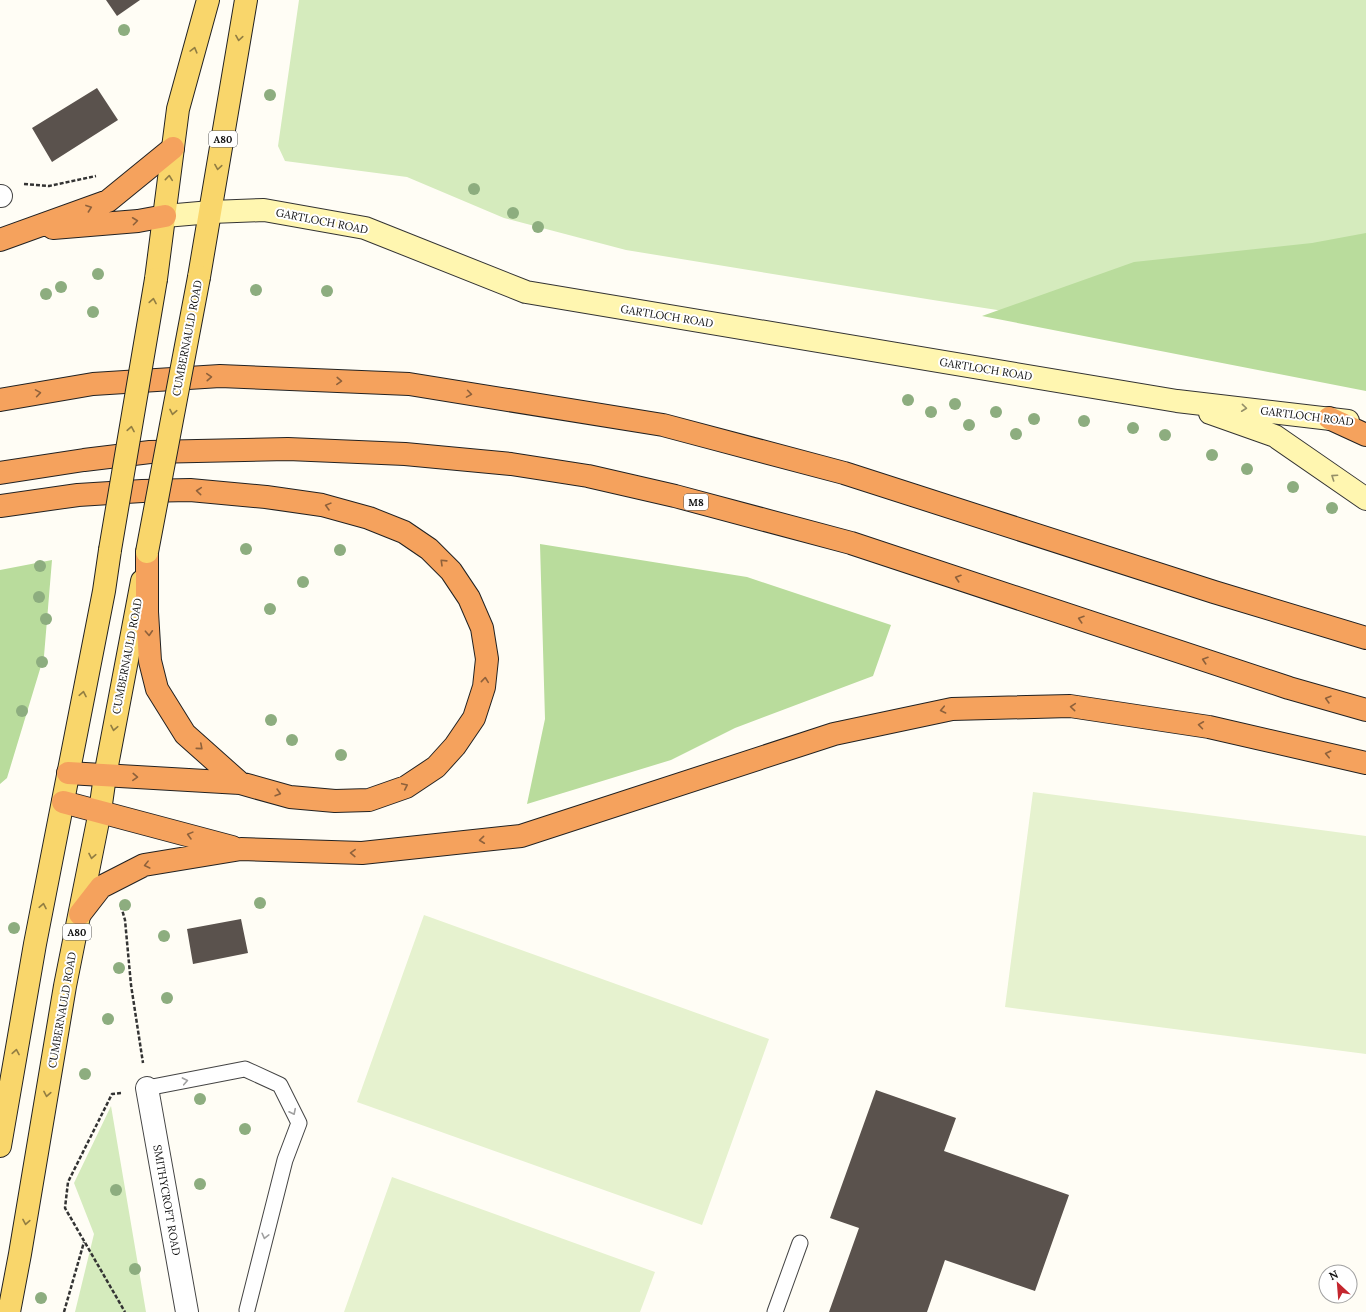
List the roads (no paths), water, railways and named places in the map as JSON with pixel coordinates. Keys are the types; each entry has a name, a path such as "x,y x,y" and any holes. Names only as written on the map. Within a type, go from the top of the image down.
{"highway":[{"path":"0,240 108,201 173,148"},
{"path":"26,230 138,221 165,216"},
{"path":"0,400 93,384 228,376 409,384 663,425 844,473 1214,592 1366,638"},
{"path":"1329,418 1366,435"},
{"name":"M8","path":"0,472 150,452 288,449 406,454 451,458 511,464 588,476 675,496 852,543 1289,688 1366,710"},
{"path":"0,506 78,495 190,490 266,497 315,504 369,518 404,532 429,549 451,571 469,598 482,628 487,659 484,687 474,718 455,746 436,767 406,786 369,800 335,801 290,797 240,783 68,773"},
{"path":"147,552 147,612 150,661 157,689 185,734 240,783"},
{"path":"80,914 101,887 144,865 241,849 362,853 521,836 834,734 952,708 1070,706 1209,727 1366,763"},
{"path":"63,802 241,849"}],"main road":[{"path":"0,1146 35,944 104,591 156,279 178,109 208,0"},
{"name":"CUMBERNAULD ROAD","path":"9,1312 65,986 100,811 105,776 211,212 246,0"},
{"name":"GARTLOCH ROAD","path":"165,216 211,212 264,210 365,228 526,292 1177,401 1329,418 1366,424"},
{"name":"GARTLOCH ROAD","path":"1177,401 1275,436 1366,498"}],"street":[{"name":"SMITHYCROFT ROAD","path":"147,1088 187,1312"}],"lane":[{"path":"147,1088 245,1069 280,1085 299,1123 285,1160 246,1311"},
{"path":"775,1312 800,1242"}]}
